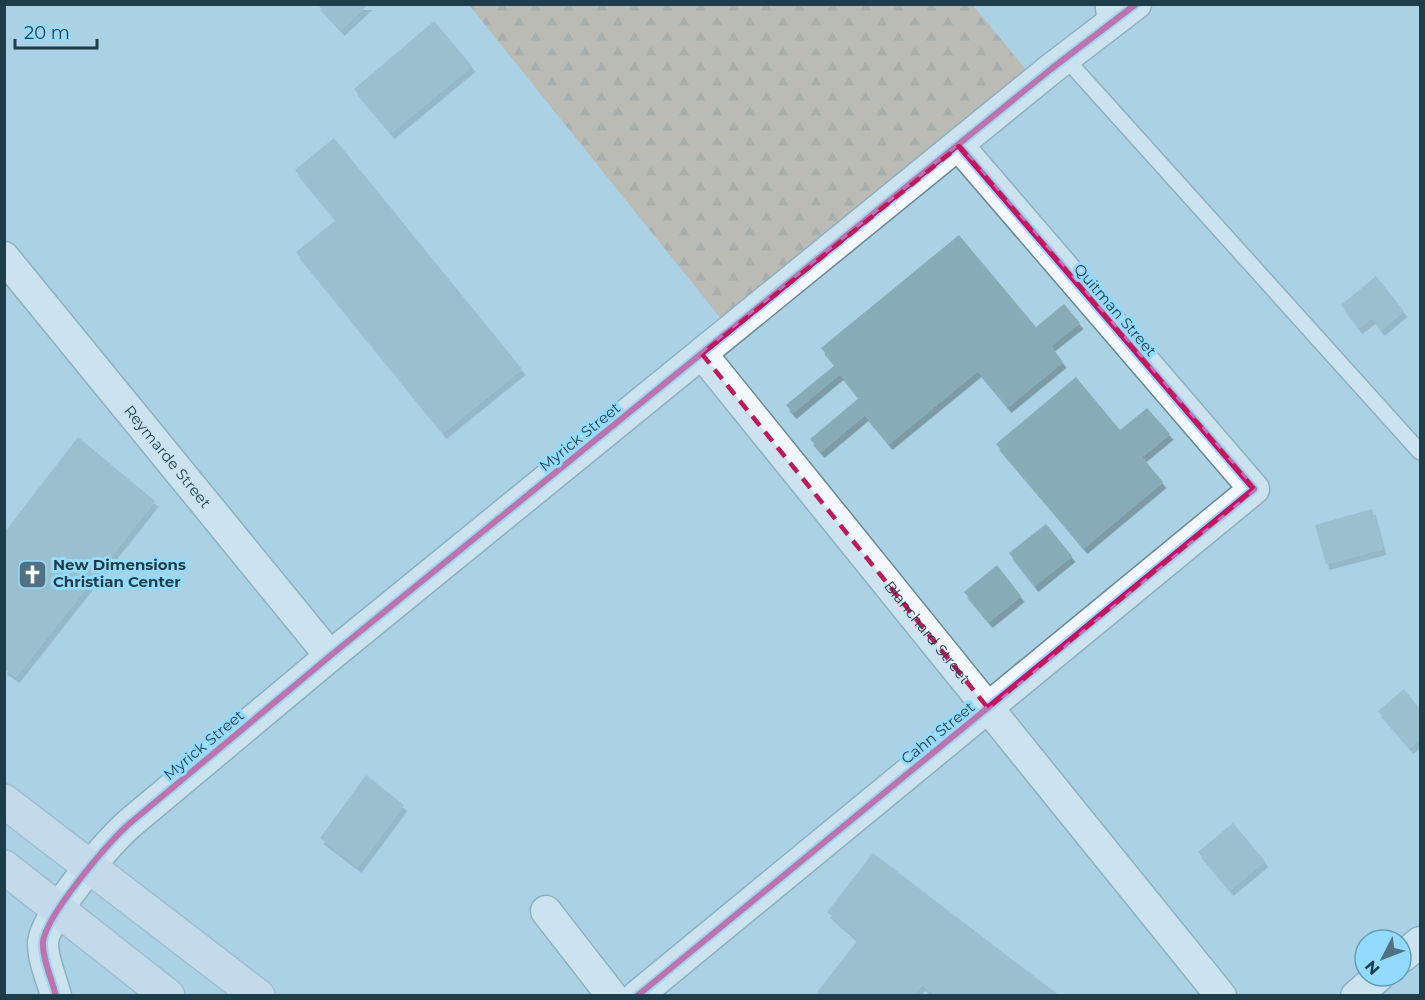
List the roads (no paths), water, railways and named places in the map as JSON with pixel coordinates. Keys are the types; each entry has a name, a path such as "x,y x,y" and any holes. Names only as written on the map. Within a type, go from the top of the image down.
{"main road":[{"path":"4,801 258,996"},
{"path":"4,867 168,996"}],"street":[{"name":"Myrick Street","path":"56,996 45,957 43,942 47,930 59,908 113,838 330,656 1052,69 1067,60 1105,17 1136,4"},
{"name":"Quitman Street","path":"959,146 1254,489"},
{"name":"Reymarde Street","path":"4,256 330,656"},
{"name":"Blanchard Street","path":"702,354 1221,996"},
{"name":"Cahn Street","path":"637,996 1254,489"},
{"path":"546,911 612,996"}],"lane":[{"path":"1067,60 1420,452"}],"place":[{"name":"New Dimensions Christian Center","path":"32,574"}]}
